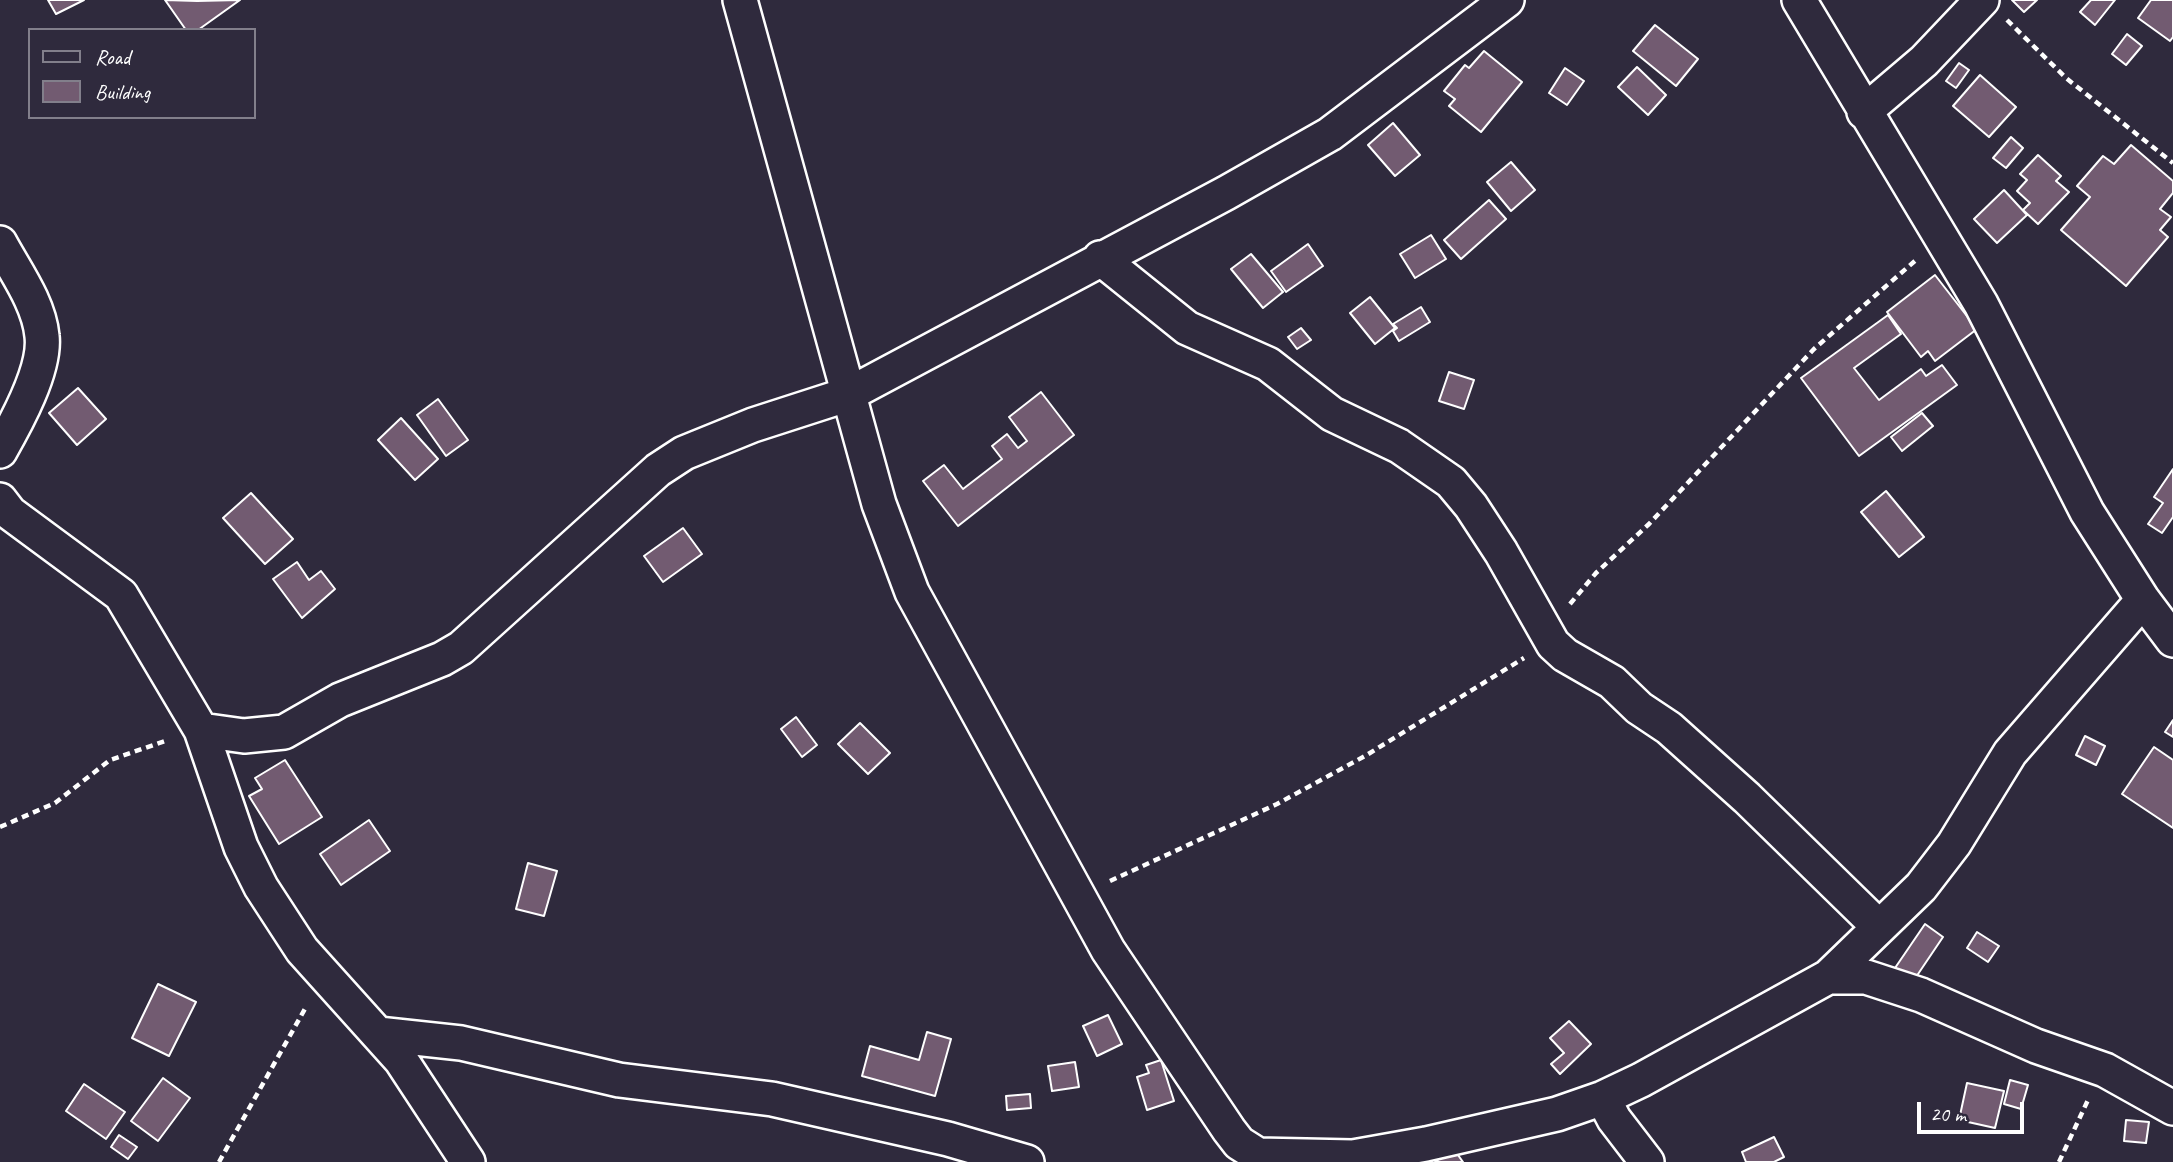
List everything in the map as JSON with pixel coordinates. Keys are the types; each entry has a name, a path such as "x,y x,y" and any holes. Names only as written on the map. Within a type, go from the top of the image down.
{"street":[{"path":"740,0 879,504 912,592 968,701 1080,895 1108,950 1229,1146 1240,1143 1258,1155 1353,1157 1426,1144 1544,1117 1603,1098 1828,977 1921,887 1954,844 2010,753 2143,600"},
{"path":"201,730 244,736 284,732 340,700 442,659 461,648 657,470 684,453 753,425 849,394 1331,134 1507,0"},
{"path":"1799,0 1981,304 2087,512 2143,600 2173,640"},
{"path":"1864,112 1924,61 1982,0"},
{"path":"0,243 37,314 43,338 37,372 16,422 0,451"},
{"path":"1100,258 1187,328 1268,364 1332,414 1399,446 1451,482 1471,506 1501,552 1547,636 1565,655 1612,682 1639,708 1669,728 1747,798 1879,927"},
{"path":"0,500 10,513 121,595 201,730 241,847 261,887 310,959 401,1060 468,1162"},
{"path":"1828,977 1866,977 1921,995 2036,1046 2105,1070 2173,1108"},
{"path":"378,1034 461,1043 619,1080 772,1099 927,1149 1027,1162"},
{"path":"1603,1098 1614,1119 1647,1162"}],"path":[{"path":"1982,0 2021,31 2066,78 2173,163"},
{"path":"1080,895 1277,804 1366,756 1515,666 1547,636 1596,573 1667,505 1814,349 1940,239"},
{"path":"0,827 55,803 110,760 141,747 201,730"},
{"path":"219,1162 308,1004 311,990 310,959"},
{"path":"2059,1162 2072,1128 2105,1070"}],"building":[{"path":"48,0 84,0 56,14"},
{"path":"165,0 240,0 201,28 185,28"},
{"path":"2012,0 2037,0 2024,12"},
{"path":"2091,0 2115,0 2095,25 2080,12"},
{"path":"2151,0 2173,0 2173,37 2170,41 2138,18"},
{"path":"1655,25 1698,59 1676,86 1633,51"},
{"path":"2127,34 2142,46 2126,65 2112,54"},
{"path":"1484,51 1522,82 1481,132 1449,106 1455,99 1444,91 1465,65 1469,68"},
{"path":"1959,63 1969,70 1956,88 1946,81"},
{"path":"1637,67 1666,95 1648,115 1618,87"},
{"path":"1565,68 1584,81 1567,105 1549,93"},
{"path":"1980,75 2016,107 1989,137 1953,106"},
{"path":"1393,123 1420,155 1395,176 1368,145"},
{"path":"2011,137 2023,148 2006,168 1993,158"},
{"path":"2131,145 2173,181 2173,193 2160,209 2171,217 2160,230 2168,237 2126,286 2061,230 2090,197 2077,186 2103,156 2114,164"},
{"path":"2038,155 2061,176 2056,181 2069,192 2038,224 2023,210 2030,203 2017,191 2027,180 2020,174"},
{"path":"1511,162 1535,190 1511,211 1487,182"},
{"path":"2004,190 2027,215 1997,243 1974,219"},
{"path":"1489,200 1506,219 1461,259 1444,240"},
{"path":"1431,235 1446,259 1415,278 1400,254"},
{"path":"1308,244 1323,266 1286,292 1271,271"},
{"path":"1251,254 1283,292 1263,308 1231,269"},
{"path":"1935,275 1977,329 1935,361 1928,351 1921,357 1887,312"},
{"path":"1370,297 1395,328 1375,344 1350,313"},
{"path":"1421,307 1430,322 1399,341 1393,331 1397,328 1393,324"},
{"path":"1888,315 1901,334 1854,368 1879,400 1921,369 1926,376 1942,365 1957,385 1859,456 1801,378"},
{"path":"1301,328 1311,340 1297,349 1288,337"},
{"path":"1449,372 1474,380 1464,409 1439,401"},
{"path":"78,388 106,419 77,445 49,413"},
{"path":"1041,392 1074,435 958,526 923,481 944,465 963,489 1002,459 992,446 1007,434 1018,448 1027,441 1009,417"},
{"path":"438,399 468,440 446,456 417,415"},
{"path":"1922,413 1933,426 1902,451 1891,437"},
{"path":"401,418 438,459 415,480 378,440"},
{"path":"2173,469 2173,517 2162,533 2148,524 2163,503 2154,497"},
{"path":"1886,491 1924,537 1899,557 1861,512"},
{"path":"251,493 293,539 265,564 223,518"},
{"path":"683,528 702,554 663,582 644,556"},
{"path":"297,562 309,580 321,571 335,589 302,618 273,579"},
{"path":"796,717 817,745 802,757 781,729"},
{"path":"2173,720 2173,737 2165,732"},
{"path":"860,723 890,753 868,774 838,744"},
{"path":"2085,736 2105,746 2096,765 2076,755"},
{"path":"2154,747 2173,760 2173,828 2122,794"},
{"path":"285,760 322,817 279,844 249,796 262,789 255,778"},
{"path":"369,820 390,851 341,885 320,854"},
{"path":"528,863 557,871 544,916 516,909"},
{"path":"1925,924 1943,937 1914,980 1895,968"},
{"path":"1977,932 1999,946 1988,962 1967,948"},
{"path":"158,984 196,1002 169,1056 132,1038"},
{"path":"1108,1015 1122,1044 1097,1056 1083,1026"},
{"path":"1569,1021 1591,1044 1560,1074 1551,1064 1564,1053 1550,1038"},
{"path":"927,1032 951,1039 935,1096 862,1076 870,1046 919,1060"},
{"path":"1161,1060 1174,1101 1147,1110 1137,1077 1149,1073 1146,1065"},
{"path":"1075,1062 1079,1087 1052,1091 1048,1066"},
{"path":"163,1078 190,1098 158,1141 131,1121"},
{"path":"2010,1080 2028,1085 2021,1109 2004,1104"},
{"path":"1967,1083 2004,1091 1995,1128 1959,1120"},
{"path":"84,1084 125,1112 106,1139 66,1111"},
{"path":"1030,1094 1031,1108 1007,1110 1006,1096"},
{"path":"2126,1120 2149,1122 2146,1143 2124,1141"},
{"path":"119,1135 137,1147 128,1159 111,1147"},
{"path":"1774,1137 1784,1157 1774,1162 1746,1162 1742,1152"},
{"path":"1453,1148 1463,1162 1435,1162"}]}
